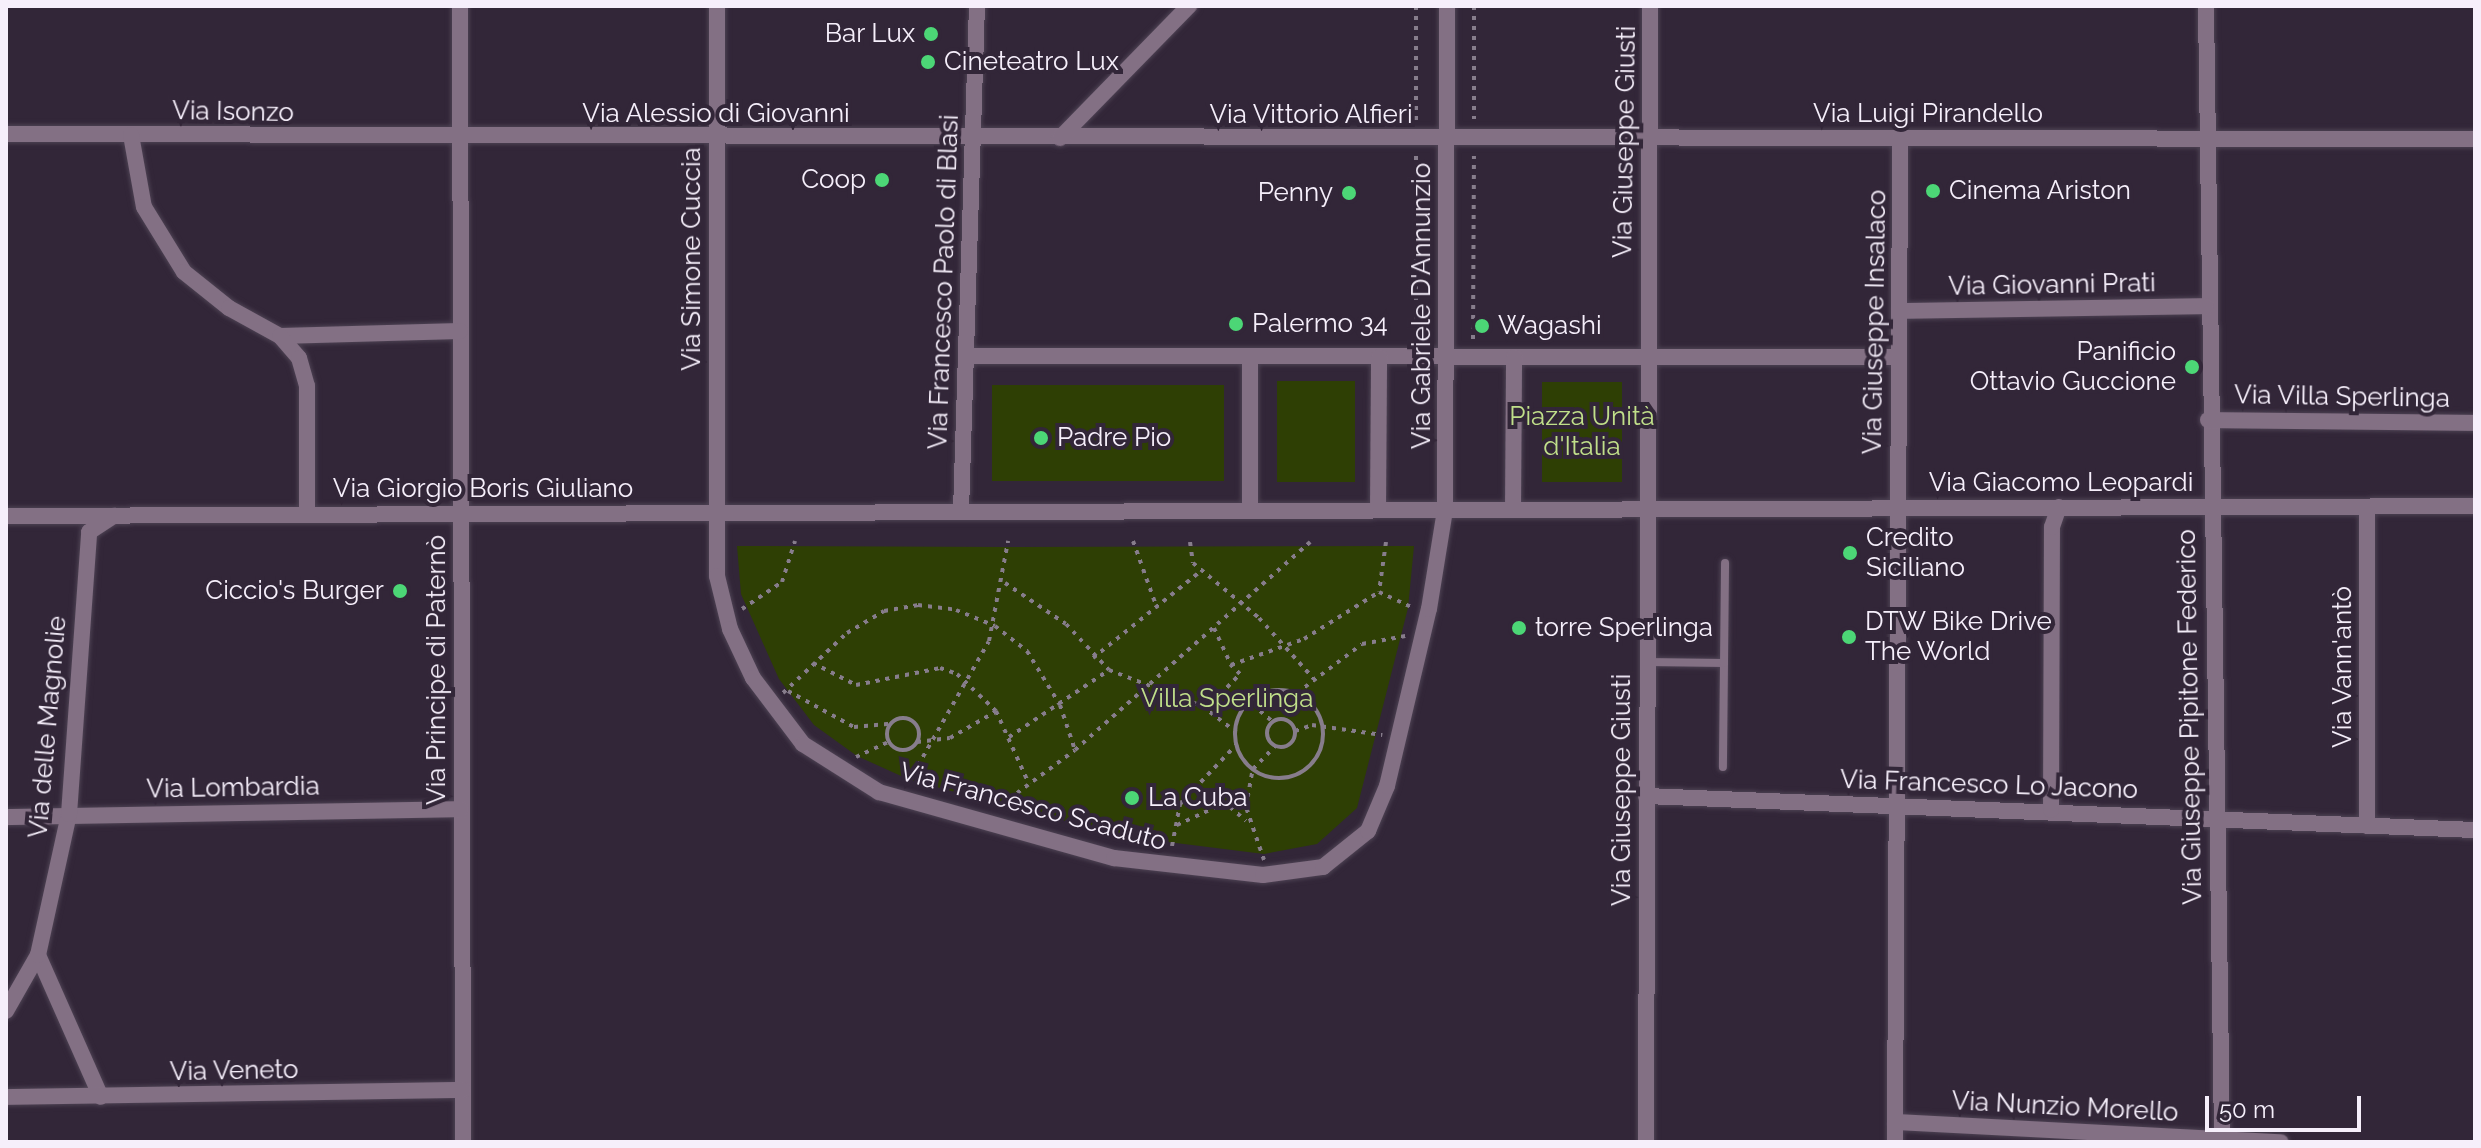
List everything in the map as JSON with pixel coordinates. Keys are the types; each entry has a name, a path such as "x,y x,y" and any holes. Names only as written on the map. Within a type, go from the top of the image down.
{"street":[{"name":"Via Principe di Paternò","path":"460,6 463,1142"},
{"name":"Via Simone Cuccia","path":"716,512 717,6"},
{"name":"Via Francesco Paolo di Blasi","path":"961,511 977,6"},
{"path":"1060,138 1189,6"},
{"name":"Via Gabriele D'Annunzio","path":"1445,510 1447,6"},
{"name":"Via Giuseppe Giusti","path":"1646,1142 1650,6"},
{"name":"Via Giuseppe Pipitone Federico","path":"2206,6 2206,306 2222,1139"},
{"name":"Via Isonzo","path":"6,134 460,138"},
{"path":"131,135 144,207 184,272 280,336 299,358 307,386 307,515"},
{"name":"Via Vittorio Alfieri","path":"972,138 1649,137"},
{"name":"Via Luigi Pirandello","path":"1649,137 2475,139"},
{"name":"Via Alessio di Giovanni","path":"460,138 972,138"},
{"name":"Via Giuseppe Insalaco","path":"1895,1142 1894,806 1900,138"},
{"name":"Via Giovanni Prati","path":"1899,311 2206,306"},
{"path":"280,336 460,331"},
{"path":"966,356 1899,357"},
{"path":"1378,510 1379,357"},
{"path":"1513,510 1514,357"},
{"path":"1250,358 1250,510"},
{"name":"Via Villa Sperlinga","path":"2208,420 2475,423"},
{"name":"Via Giacomo Leopardi","path":"1647,509 2475,506"},
{"path":"2051,810 2052,527 2059,507"},
{"name":"Via Vann'antò","path":"2367,507 2367,826"},
{"path":"961,511 1647,509"},
{"name":"Via Francesco Scaduto","path":"716,512 717,576 742,658 787,727 839,772 911,803 1114,858 1263,875 1323,867 1354,845 1380,811 1423,639 1445,510"},
{"name":"Via Giorgio Boris Giuliano","path":"6,516 961,511"},
{"name":"Via delle Magnolie","path":"6,1011 38,955 69,814 89,532 114,516"},
{"name":"Via Francesco Lo Jacono","path":"1646,796 2051,810 2475,830"},
{"name":"Via Lombardia","path":"6,817 461,809"},
{"path":"38,955 101,1097"},
{"name":"Via Veneto","path":"6,1097 463,1090"},
{"name":"Via Nunzio Morello","path":"1895,1122 2280,1142"}],"lane":[{"path":"1723,767 1725,563"},
{"path":"1646,662 1724,663"}],"path":[{"path":"1416,6 1416,357"},
{"path":"1473,357 1474,6"},
{"path":"740,610 766,600 782,582 795,541"},
{"path":"907,785 995,626 1005,583 1008,541"},
{"path":"1133,541 1157,608"},
{"path":"1190,542 1202,570 1242,603 1314,679"},
{"path":"1001,805 1075,750 1310,542"},
{"path":"1379,592 1386,542"},
{"path":"1093,658 1202,570"},
{"path":"1005,583 1066,624 1093,658 1109,670 1206,709 1236,732"},
{"path":"1379,592 1396,606 1416,609"},
{"path":"1231,665 1286,647 1379,592"},
{"path":"917,742 910,719 854,727 786,690 813,663 867,619 901,606 956,610 995,626 1027,651 1060,705 1075,750"},
{"path":"1206,709 1240,674 1231,665 1214,628"},
{"path":"1297,693 1323,727 1318,755 1298,774 1271,777 1253,769 1237,744 1236,732 1243,709 1257,696 1297,693 1362,644 1409,637"},
{"path":"813,663 856,685 940,668 966,681 996,711 1029,784"},
{"path":"1009,737 1109,670"},
{"path":"1257,696 1260,711 1273,722 1286,721 1295,731"},
{"path":"888,742 900,750 917,742 963,733 996,711"},
{"path":"1273,722 1267,733 1275,746"},
{"path":"888,742 890,724"},
{"path":"1295,731 1323,727 1386,735"},
{"path":"1248,823 1253,769 1275,746 1288,745 1295,731"},
{"path":"851,760 888,742"},
{"path":"1171,852 1185,797 1237,744"},
{"path":"1176,825 1230,807 1248,823 1264,860"}],"green space":[{"path":"1277,381 1355,381 1355,482 1277,482"},
{"name":"Piazza Unità d'Italia","path":"1542,382 1622,382 1622,482 1542,482"},
{"path":"992,385 1224,385 1224,481 992,481"},
{"name":"Villa Sperlinga","path":"737,546 1414,546 1408,608 1357,808 1317,844 1264,854 1120,836 910,780 857,756 814,725 779,679 741,594"}],"place":[{"name":"Bar Lux","path":"931,34"},
{"name":"Cineteatro Lux","path":"928,62"},
{"name":"Coop","path":"882,180"},
{"name":"Cinema Ariston","path":"1933,191"},
{"name":"Penny","path":"1349,193"},
{"name":"Palermo 34","path":"1236,324"},
{"name":"Wagashi","path":"1482,326"},
{"name":"Panificio Ottavio Guccione","path":"2192,367"},
{"name":"Padre Pio","path":"1041,438"},
{"name":"Credito Siciliano","path":"1850,553"},
{"name":"Ciccio's Burger","path":"400,591"},
{"name":"torre Sperlinga","path":"1519,628"},
{"name":"DTW Bike Drive The World","path":"1849,637"},
{"name":"La Cuba","path":"1132,798"}]}
